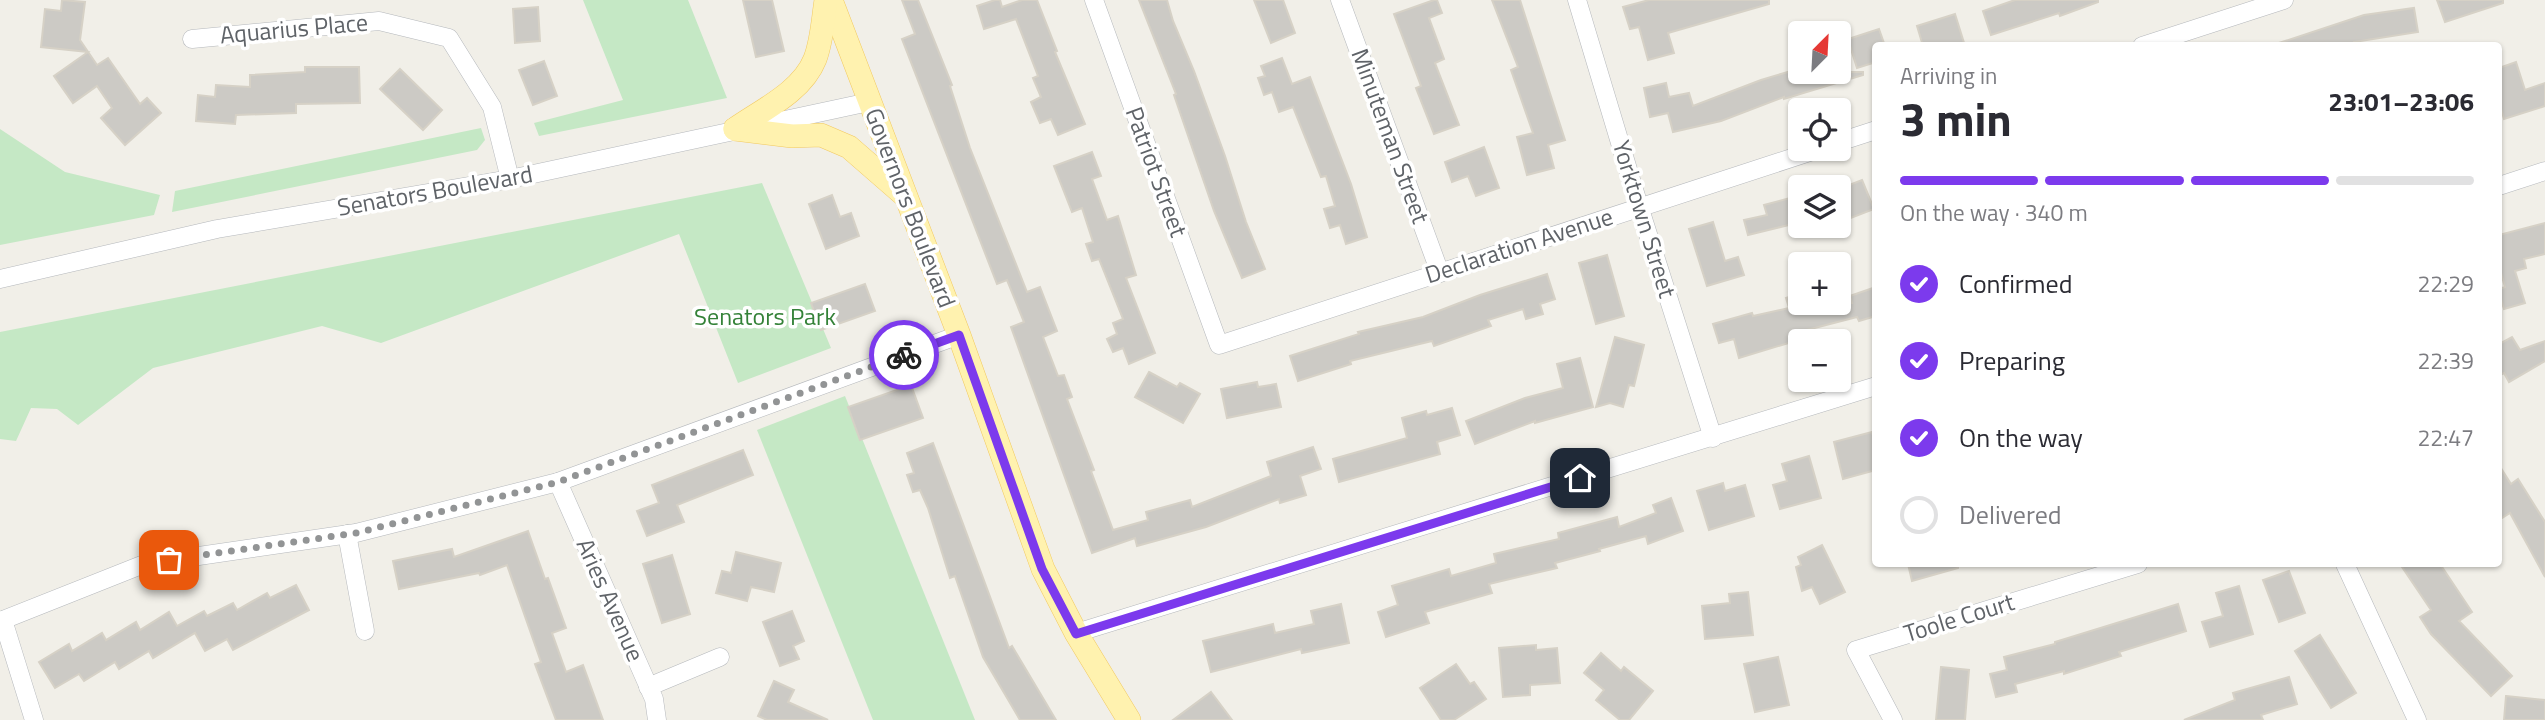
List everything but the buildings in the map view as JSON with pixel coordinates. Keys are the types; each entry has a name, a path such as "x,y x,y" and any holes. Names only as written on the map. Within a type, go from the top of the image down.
{"main road":[{"path":"735,129 786,96 803,79 815,60 826,0"},
{"name":"Governors Boulevard","path":"831,0 959,335 1042,569 1076,634 1129,720"},
{"path":"735,129 792,136 821,135 849,146 904,195"}],"street":[{"name":"Patriot Street","path":"1094,0 1219,345"},
{"name":"Minuteman Street","path":"1340,0 1440,273"},
{"name":"Yorktown Street","path":"1577,0 1713,438"},
{"path":"2154,42 2284,0"},
{"name":"Aquarius Place","path":"192,39 379,21 449,38 492,107 510,179"},
{"name":"Senators Boulevard","path":"0,279 218,229 510,179 869,102"},
{"path":"1851,138 1872,131"},
{"name":"Declaration Avenue","path":"1219,345 1788,159"},
{"path":"2502,185 2545,172"},
{"path":"34,720 1,620 144,564 347,534 558,482 959,335"},
{"path":"1076,634 1872,387"},
{"name":"Aries Avenue","path":"558,482 653,699 657,720"},
{"path":"347,534 365,631"},
{"name":"Toole Court","path":"1892,720 1856,650 2128,567"},
{"path":"2346,567 2417,720"},
{"path":"648,687 720,657"}],"green space":[{"path":"583,0 688,0 727,98 539,136 534,123 623,100"},
{"path":"481,128 485,140 477,150 172,212 175,191"},
{"path":"0,129 65,172 160,195 154,215 0,245"},
{"name":"Senators Park","path":"762,183 831,348 738,383 679,234 381,343 322,326 153,368 78,425 57,409 31,408 16,441 0,439 0,332"},
{"name":"Senators Park","path":"845,396 975,720 873,720 757,430"}],"way so far":[{"path":"169,560 356,533 558,482 904,355"}],"route":[{"path":"904,355 959,335 1042,569 1076,634 1580,478"}]}
